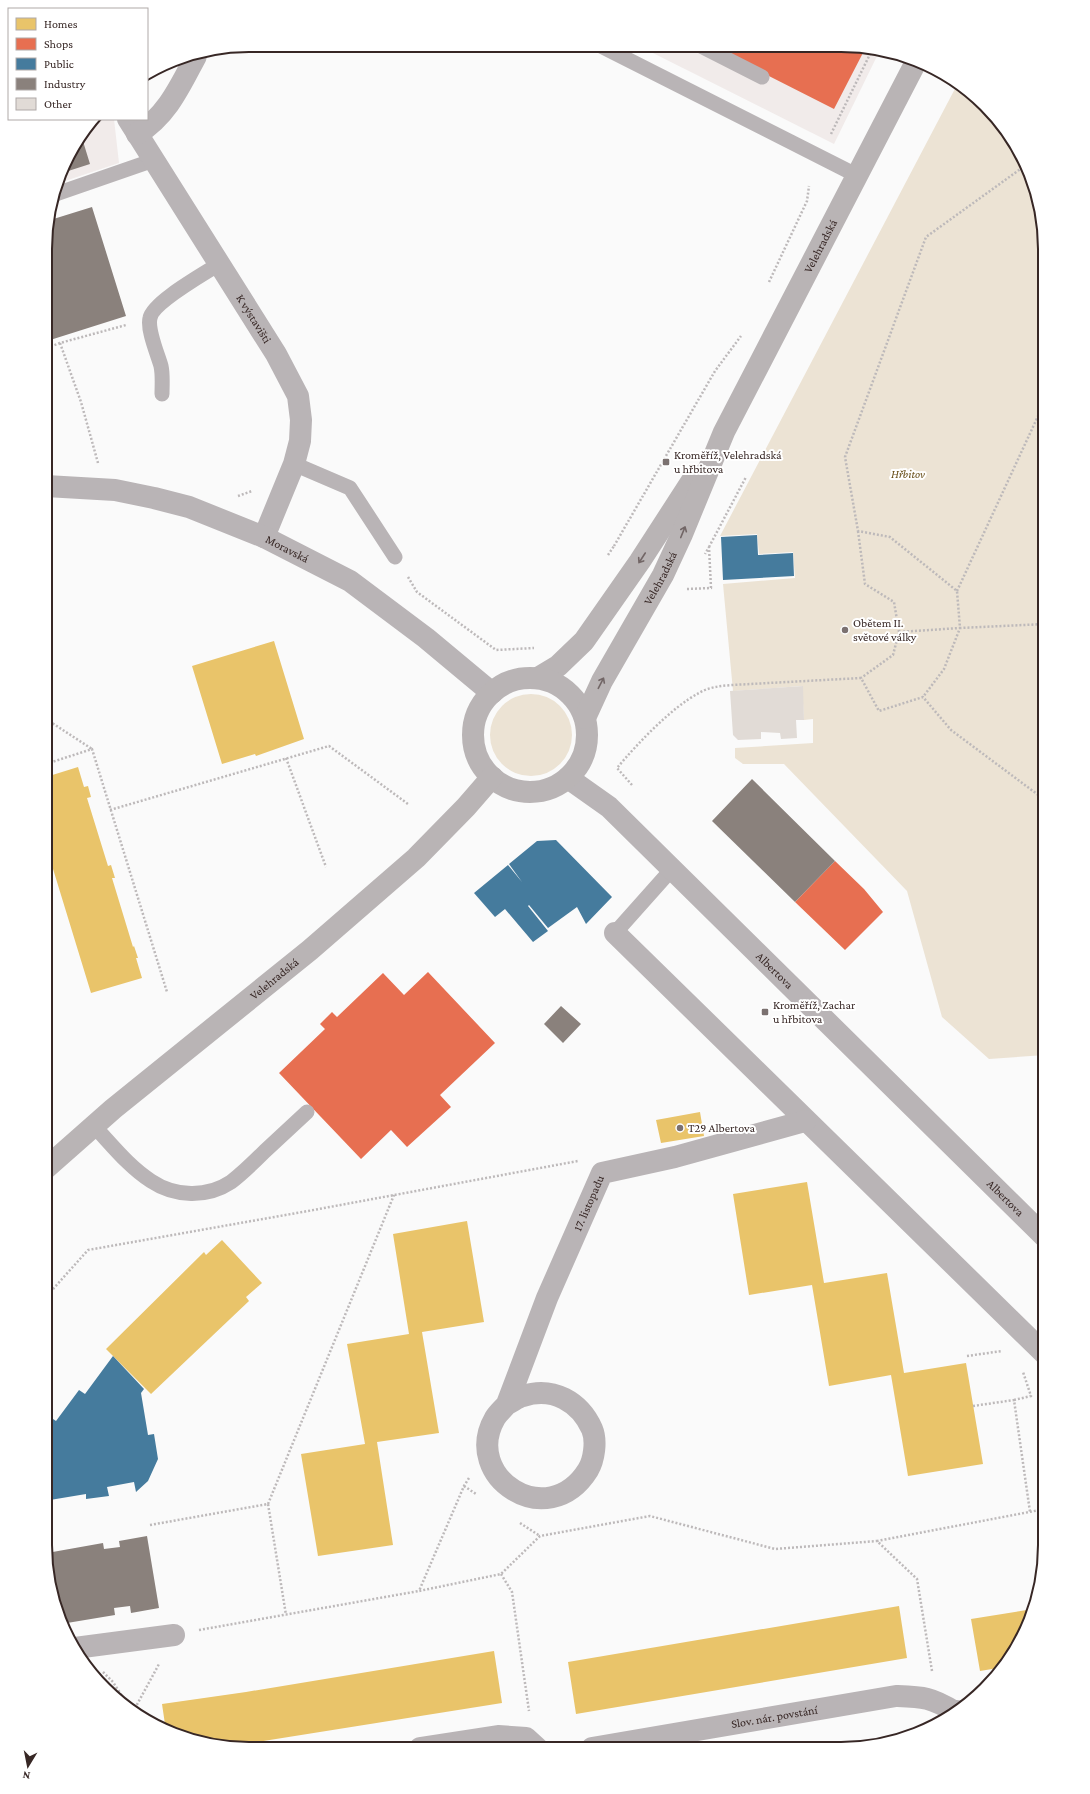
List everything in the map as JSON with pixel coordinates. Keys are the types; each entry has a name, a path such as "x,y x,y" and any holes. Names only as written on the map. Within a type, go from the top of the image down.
{"main road":[{"name":"Velehradská","path":"585,718 602,681 663,575 682,534 724,432 914,66"},
{"name":"Velehradská","path":"538,678 558,666 584,641 640,561 724,432"},
{"name":"Velehradská","path":"538,678 554,683 567,691 578,703 585,718 588,734 586,751 579,766 568,778 553,788 536,792 518,791 502,784 492,777 478,758 473,741 474,723 480,706 492,693 505,684 521,679 538,678"},
{"name":"Velehradská","path":"52,1164 94,1126 322,940 416,858 466,807 492,777"}],"street":[{"path":"133,127 158,119 170,104 194,60"},
{"name":"K výstavišti","path":"133,127 276,354 298,396 301,420 300,441 294,464 264,537"},
{"name":"Moravská","path":"52,486 115,490 154,498 196,510 264,537 350,581 426,638 492,693"},
{"name":"Albertova","path":"568,778 609,807 1038,1230"},
{"path":"615,933 805,1121 1038,1347"},
{"name":"17. listopadu","path":"507,1404 523,1396 540,1392 557,1395 573,1403 585,1416 593,1432 594,1449 590,1466 581,1481 568,1492 551,1498 534,1499 517,1494 503,1483 493,1468 488,1452 489,1434 495,1418 507,1404 547,1298 602,1173 675,1157 805,1121"},
{"path":"81,1647 174,1635"},
{"name":"Slov. nár. povstání","path":"627,1742 896,1696 918,1697 937,1701 950,1709"},
{"path":"459,1742 498,1736 526,1738 530,1742"}],"lane":[{"path":"613,52 856,175"},
{"path":"713,52 762,76"},
{"path":"60,192 154,160"},
{"path":"162,394 162,368 152,336 150,318 156,308 172,294 219,264"},
{"path":"294,464 350,488 395,557"},
{"path":"615,933 672,869"},
{"path":"94,1126 133,1166 150,1181 164,1189 180,1194 196,1194 212,1190 230,1182 308,1112"}],"path":[{"path":"831,134 870,54"},
{"path":"632,785 617,768 635,747 685,701 700,692 714,687 732,685 861,678 893,655 899,632 894,602 865,584 858,531 845,457 926,237 1021,169"},
{"path":"767,286 808,201 809,186"},
{"path":"606,558 715,371 737,342 744,330"},
{"path":"52,346 60,343"},
{"path":"861,678 879,711 922,697 944,669 960,628 957,591 1038,416"},
{"path":"702,557 710,547 746,477"},
{"path":"858,531 890,537 957,591"},
{"path":"614,546 621,549"},
{"path":"681,586 687,589 711,588 710,547"},
{"path":"395,557 417,592 496,650 542,647"},
{"path":"687,589 690,582"},
{"path":"899,632 1038,624"},
{"path":"922,697 951,730 1038,795"},
{"path":"52,723 92,749 167,992"},
{"path":"110,810 329,746 408,804"},
{"path":"52,762 92,749"},
{"path":"286,758 326,867"},
{"path":"52,1290 88,1250 394,1196 583,1160"},
{"path":"286,1615 268,1504 394,1196"},
{"path":"967,1356 1009,1350"},
{"path":"973,1406 1031,1396 1021,1366"},
{"path":"1014,1400 1030,1512"},
{"path":"419,1590 464,1486 488,1452"},
{"path":"150,1525 268,1504"},
{"path":"137,1707 174,1635 502,1574 540,1536 650,1516 775,1549 877,1541 1038,1510"},
{"path":"877,1541 917,1579 933,1676"},
{"path":"502,1574 512,1592 530,1716"},
{"path":"89,1659 113,1682 121,1695"}],"shaded area":[{"path":"651,52 854,52 877,56 834,144"},
{"path":"100,120 114,120 119,163 64,181 78,151"}],"green space":[{"name":"Hřbitov","path":"955,89 971,101 989,119 1012,151 1028,186 1038,236 1038,1056 989,1059 942,1017 907,891 784,764 743,764 735,758 735,748 813,743 813,719 804,720 802,686 733,691 723,584 795,578 793,552 759,554 757,534 720,536"},
{"path":"531,694 547,697 560,706 569,719 572,735 569,751 560,764 547,773 531,776 515,773 502,764 493,751 490,735 493,719 502,706 515,697"}],"building: Homes":[{"path":"274,641 304,739 256,756 255,754 222,764 192,666"},
{"path":"78,767 84,787 88,786 91,797 87,798 108,866 111,865 115,878 112,878 133,947 134,946 138,958 136,958 142,978 91,993 52,866 52,775"},
{"name":"T29 Albertova","path":"700,1112 704,1136 661,1143 656,1120"},
{"path":"807,1182 824,1283 887,1273 904,1373 966,1363 983,1464 908,1476 891,1375 829,1386 812,1285 749,1295 733,1194"},
{"path":"467,1221 484,1322 422,1332 439,1433 377,1442 393,1545 318,1556 301,1454 365,1444 347,1344 409,1334 393,1234"},
{"path":"222,1240 262,1283 246,1297 249,1301 151,1394 106,1349 204,1252 206,1255"},
{"path":"899,1606 907,1658 576,1714 568,1662"},
{"path":"1027,1610 1012,1643 997,1665 994,1669 980,1671 971,1619"},
{"path":"494,1651 502,1703 256,1742 236,1742 211,1738 186,1732 165,1723 162,1704 246,1692"}],"building: Shops":[{"path":"722,52 854,52 863,53 834,109"},
{"path":"835,861 864,889 883,912 845,950 795,902"},
{"path":"428,972 495,1043 440,1095 451,1107 407,1147 391,1130 361,1159 279,1073 325,1029 320,1024 332,1012 337,1017 383,973 404,995"}],"building: Public":[{"path":"757,535 758,555 793,553 794,576 723,580 721,537"},
{"path":"556,840 612,897 586,924 577,907 548,928 529,905 528,906 548,931 533,942 505,909 495,917 474,893 508,865 522,882 509,864 537,841"},
{"path":"113,1356 144,1389 141,1393 148,1435 154,1434 158,1459 148,1481 136,1492 134,1482 107,1487 109,1496 86,1499 86,1494 52,1500 52,1418 56,1421 79,1390 85,1394"}],"building: Industry":[{"path":"83,143 90,164 68,171"},
{"path":"92,207 126,316 52,339 52,236 55,219"},
{"path":"752,779 835,861 795,902 712,821"},
{"path":"561,1006 581,1024 563,1043 544,1024"},
{"path":"147,1536 159,1608 131,1613 130,1606 114,1608 115,1615 68,1623 62,1608 56,1583 52,1552 103,1543 104,1549 120,1547 119,1541"}],"building: Other":[{"path":"803,686 804,720 796,720 797,738 781,739 780,733 761,732 761,739 738,740 733,735 730,691"}],"place":[{"name":"Kroměříž, Velehradská u hřbitova","path":"666,462"},
{"name":"Obětem II. světové války","path":"845,630"},
{"name":"Kroměříž, Zachar u hřbitova","path":"765,1012"},
{"name":"T29 Albertova","path":"680,1128"}]}
